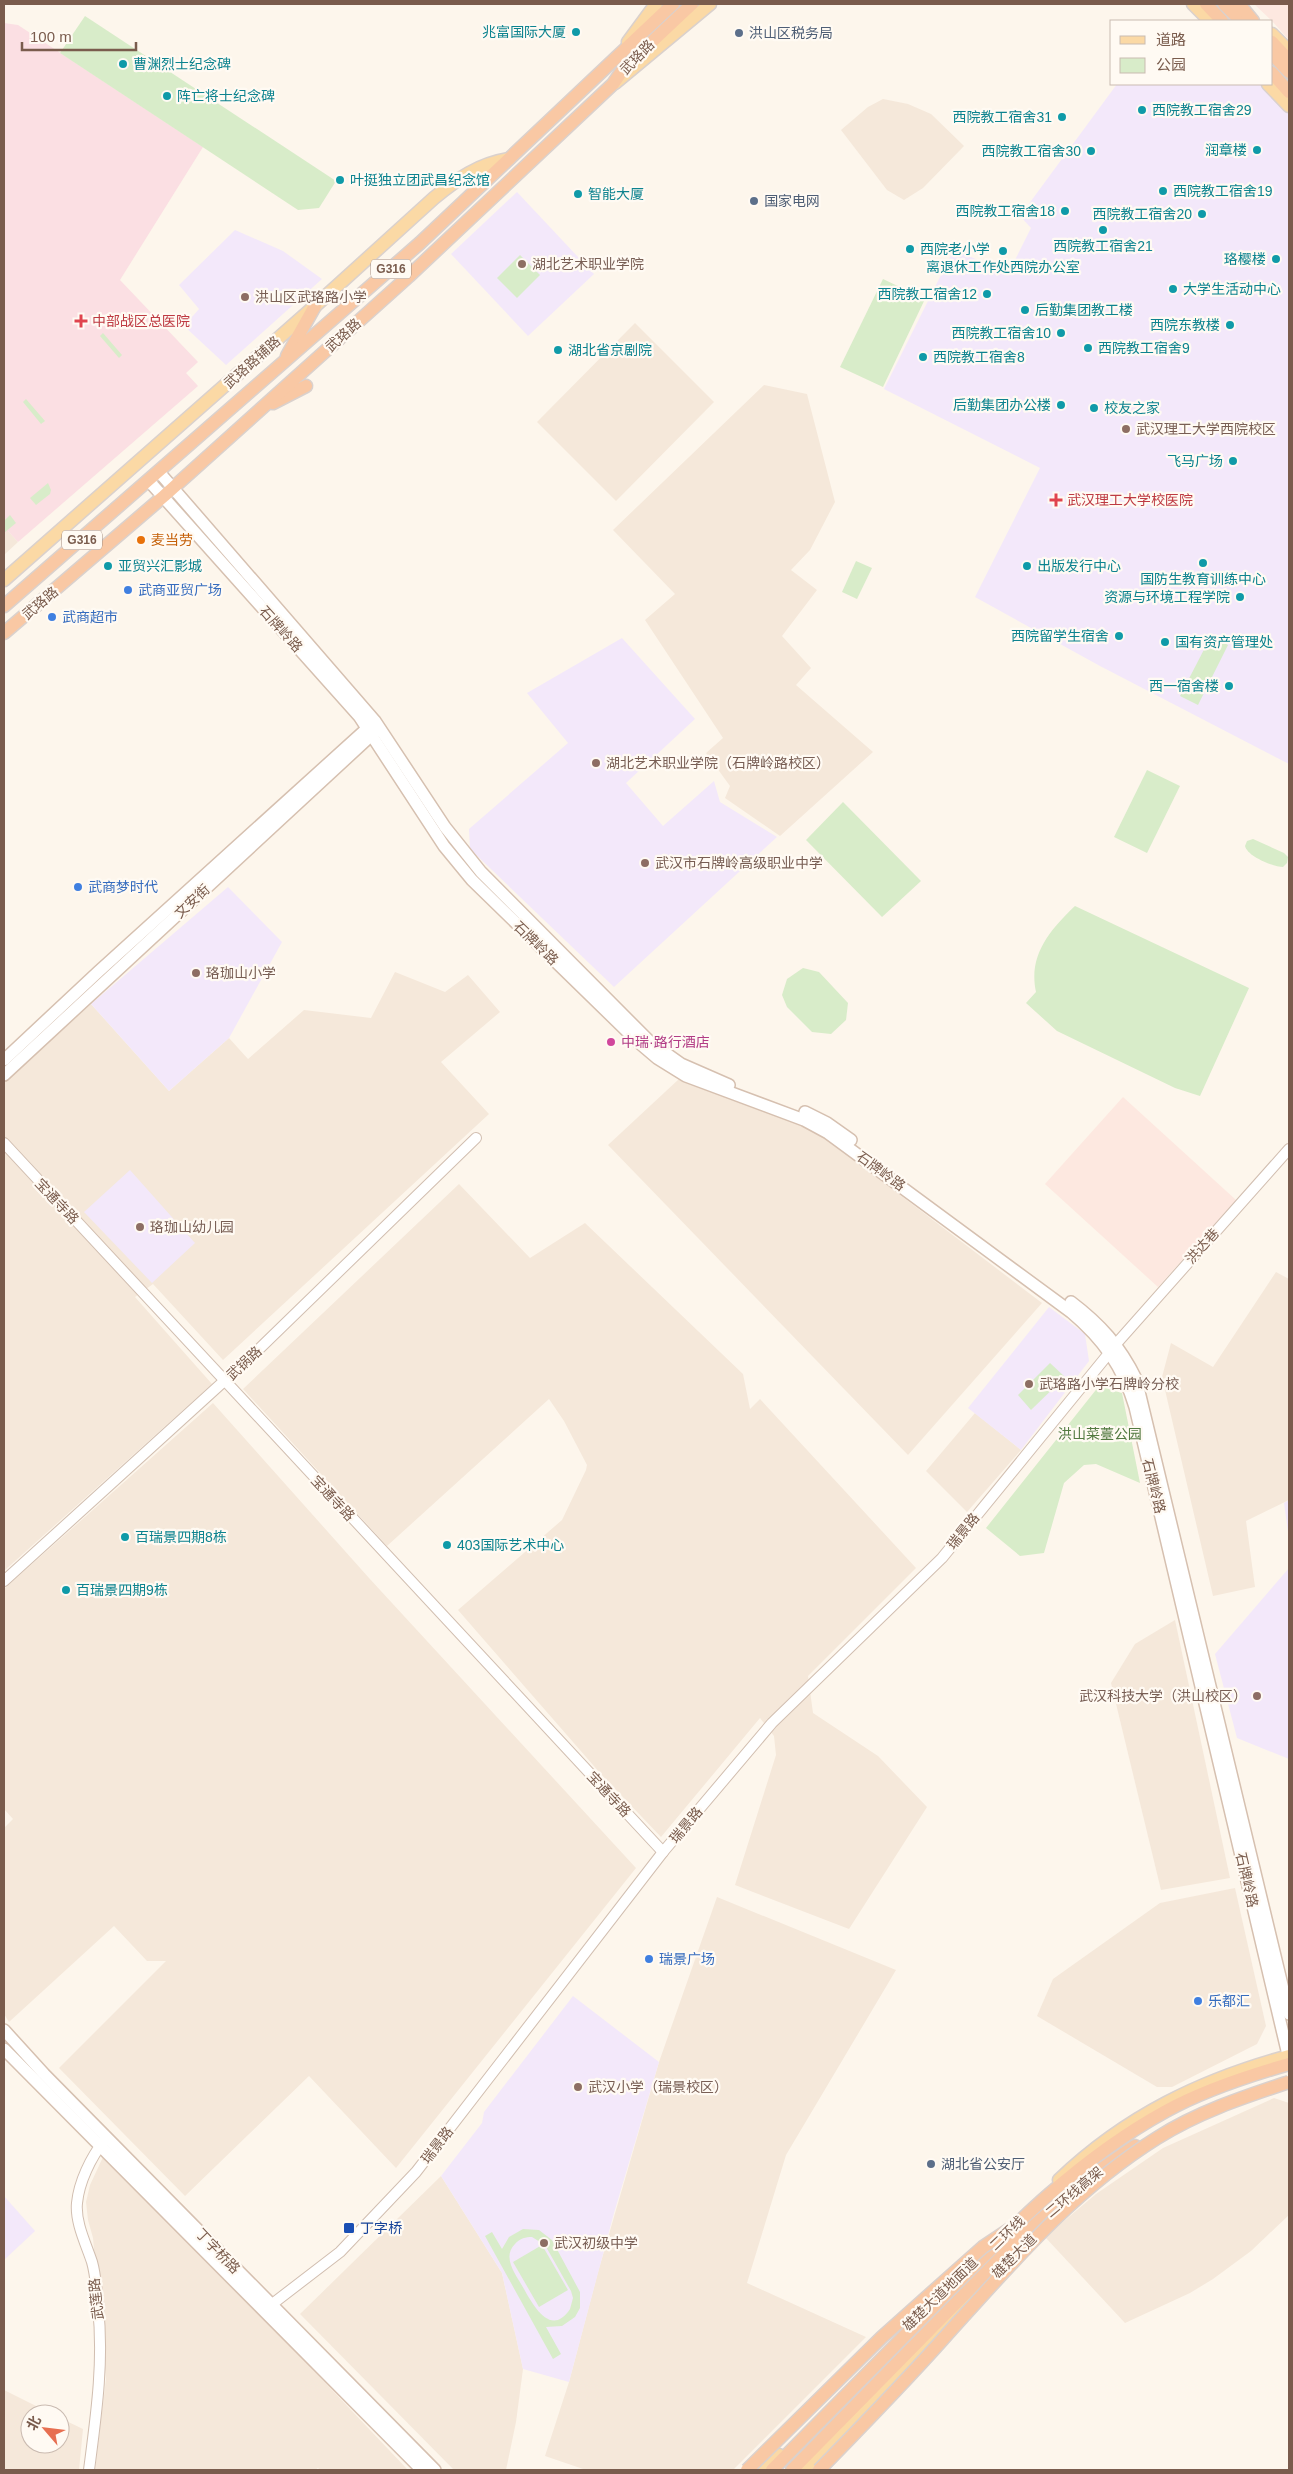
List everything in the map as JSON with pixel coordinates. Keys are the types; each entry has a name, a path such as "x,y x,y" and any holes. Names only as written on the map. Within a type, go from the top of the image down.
{"highway":[{"name":"武珞路","path":"4,606 420,243 673,4"},
{"name":"武珞路","path":"4,633 168,492 257,410 409,276 613,84 624,68 692,4"},
{"path":"1206,4 1221,20"},
{"path":"1224,4 1240,20"},
{"path":"1240,4 1252,20"},
{"path":"1273,43 1289,61"},
{"path":"1273,55 1289,72"},
{"path":"1273,74 1289,92"},
{"path":"283,364 315,306"},
{"path":"257,410 306,386"},
{"name":"二环线","path":"772,2470 1010,2229 1102,2150 1146,2122 1207,2092 1289,2059"},
{"path":"818,2470 942,2340 1026,2246 1064,2208 1100,2177 1158,2137 1183,2123 1289,2080"},
{"name":"二环线高架","path":"792,2470 1017,2242 1084,2182 1121,2155 1177,2120 1237,2093 1289,2080"},
{"path":"747,2470 888,2331 983,2247 1010,2229"}],"main road":[{"path":"616,58 656,4"},
{"path":"613,84 710,4"},
{"path":"1193,4 1209,20"},
{"path":"1240,4 1259,20"},
{"path":"1273,35 1289,52"},
{"path":"1269,85 1289,106"},
{"name":"武珞路辅路","path":"4,580 453,183 483,165 509,159"},
{"name":"石牌岭路","path":"159,472 168,492 374,728 444,846 472,880 645,1049 686,1076 804,1120 828,1133 1072,1312 1113,1348 1131,1369 1140,1391 1289,2014"},
{"name":"石牌岭路","path":"149,481 168,492"},
{"name":"文安街","path":"4,1060 112,958 374,728"},
{"name":"文安街","path":"4,1075 374,728"},
{"name":"石牌岭路","path":"1113,1348 1135,1407 1289,2059"},
{"name":"丁字桥路","path":"4,2030 104,2142 422,2470"},
{"name":"丁字桥路","path":"4,2049 36,2084 104,2142 271,2305 435,2470"},
{"name":"雄楚大道地面道","path":"763,2470 926,2307 1077,2162 1151,2109 1204,2084 1246,2068 1289,2059"},
{"name":"雄楚大道","path":"803,2470 1042,2228 1089,2186 1131,2155 1172,2131 1210,2111 1289,2080"}],"street":[{"name":"武锅路","path":"4,1581 224,1381 476,1138"},
{"name":"宝通寺路","path":"4,1143 663,1852"},
{"name":"洪达巷","path":"1113,1348 1289,1149"},
{"name":"瑞景路","path":"271,2305 340,2252 416,2172 663,1852 772,1723 942,1558 1113,1348"},
{"name":"武莲路","path":"89,2470 101,2373 100,2334 92,2265 77,2213 77,2203 88,2166 104,2142"}],"shaded area":[{"path":"1254,4 1289,4 1289,40 1273,20"},
{"name":"中部战区总医院","path":"4,23 18,25 203,147 120,280 198,362 186,373 198,386 18,542 8,531 4,533"},
{"name":"武汉理工大学西院校区","path":"1116,85 1263,85 1289,112 1289,764 1100,666 975,597 1040,468 884,389 954,249 1008,274 1031,228 1020,216"},
{"path":"883,99 908,104 931,114 964,146 923,188 904,200 887,190 841,130 868,107"},
{"name":"湖北艺术职业学院","path":"517,192 594,274 528,336 451,254"},
{"name":"洪山区武珞路小学","path":"235,230 283,251 322,279 226,365 184,326 199,309 179,285"},
{"path":"635,323 714,402 616,501 537,422"},
{"path":"764,385 807,394 835,502 810,550 791,570 817,590 782,636 811,668 796,685 873,752 780,836 725,798 730,786 706,753 723,738 645,620 675,594 613,530"},
{"path":"7,530 18,542 4,555 4,533"},
{"path":"622,638 695,719 626,783 663,826 714,781 720,802 777,837 614,987 470,849 469,829 568,743 527,693"},
{"name":"珞珈山小学","path":"228,887 282,942 229,1038 169,1091 91,1004"},
{"path":"395,972 445,992 468,975 500,1012 441,1062 489,1114 223,1360 153,1284 135,1297 212,1384 4,1571 4,1083 91,1004 169,1091 229,1038 248,1059 304,1010 371,1018"},
{"path":"679,1079 816,1131 1042,1303 908,1455 608,1145"},
{"path":"1123,1097 1236,1200 1158,1287 1045,1184"},
{"name":"珞珈山幼儿园","path":"130,1170 195,1243 152,1283 84,1212"},
{"path":"459,1184 530,1258 585,1223 743,1374 750,1409 760,1399 916,1568 808,1676 813,1713 878,1756 927,1807 849,1929 735,1885 776,1755 774,1736 760,1718 661,1837 600,1773 458,1610 562,1520 586,1470 587,1465 564,1421 549,1399 387,1546 243,1389"},
{"path":"1276,1272 1289,1279 1289,1500 1246,1521 1255,1587 1213,1596 1162,1377 1171,1343 1213,1367"},
{"name":"武珞路小学石牌岭分校","path":"1049,1307 1085,1334 1089,1361 1021,1450 968,1408"},
{"path":"213,1403 369,1578 636,1868 396,2168 309,2076 185,2196 59,2068 166,1961 147,1961 114,1926 9,2022 4,2014 4,1828 13,1819 4,1809 4,1589"},
{"path":"975,1413 1021,1450 967,1512 926,1471"},
{"path":"1289,1500 1289,1539 1284,1503"},
{"name":"武汉科技大学（洪山校区）","path":"1289,1568 1289,1759 1237,1738 1215,1654"},
{"path":"1175,1620 1230,1878 1161,1890 1111,1683 1135,1644"},
{"path":"1235,1888 1266,2026 1257,2044 1172,2087 1157,2087 1037,2016 1053,1979 1160,1903"},
{"path":"717,1897 896,1970 786,2155 747,2283 866,2337 733,2470 586,2470 545,2456 569,2382 598,2272 659,2062"},
{"path":"573,1996 659,2062 614,2213 569,2382 523,2369 502,2273 441,2176 482,2123 484,2112"},
{"path":"1274,2098 1289,2103 1289,2215 1251,2251 1213,2279 1190,2293 1125,2323 1045,2237 1096,2194 1163,2148"},
{"path":"103,2157 296,2352 408,2470 320,2470 318,2468 315,2470 95,2470 106,2379 93,2238 86,2202 90,2185"},
{"path":"441,2176 502,2273 523,2369 516,2422 506,2470 454,2470 300,2314"},
{"path":"4,2196 35,2231 4,2260"},
{"path":"4,2390 32,2404 20,2404 20,2454 70,2454 70,2423 83,2429 79,2470 4,2470"}],"green space":[{"path":"85,16 336,181 319,208 298,210 60,53"},
{"path":"520,255 540,275 517,298 497,278"},
{"path":"883,279 925,299 883,387 840,367"},
{"path":"103,333 122,355 119,358 100,336"},
{"path":"26,399 45,421 41,424 23,402"},
{"path":"48,483 51,490 50,494 36,505 30,498"},
{"path":"10,515 16,523 4,533 4,521"},
{"path":"856,561 872,568 857,599 842,592"},
{"path":"1211,636 1228,645 1198,705 1180,696"},
{"path":"1147,770 1180,786 1147,853 1114,837"},
{"path":"843,802 921,881 882,917 806,840"},
{"path":"1253,839 1284,853 1288,857 1287,863 1283,867 1279,867 1250,854 1245,846 1247,841"},
{"path":"1075,906 1249,988 1200,1096 1175,1088 1057,1031 1026,1003 1036,992 1035,966 1043,944 1057,924"},
{"path":"803,968 819,972 848,1003 846,1020 831,1034 812,1032 787,1007 782,995 787,979"},
{"path":"1050,1363 1065,1377 1031,1410 1018,1395"},
{"name":"洪山菜薹公园","path":"1099,1386 1122,1393 1140,1483 1096,1464 1084,1465 1064,1483 1044,1553 1020,1556 986,1528"},
{"path":"523,2229 539,2230 552,2240 580,2292 580,2308 575,2317 562,2326 546,2327 561,2354 553,2359 485,2236 492,2232 502,2249 509,2237","holes":["532,2237 545,2245 571,2291 573,2298 570,2309 563,2317 556,2320 549,2320 543,2316 532,2303 514,2273 510,2261 511,2249 521,2239"]},
{"path":"542,2245 568,2290 539,2307 513,2262"}],"place":[{"name":"兆富国际大厦","path":"576,32"},
{"name":"洪山区税务局","path":"739,33"},
{"name":"曹渊烈士纪念碑","path":"123,64"},
{"name":"阵亡将士纪念碑","path":"167,96"},
{"name":"西院教工宿舍29","path":"1142,110"},
{"name":"西院教工宿舍31","path":"1062,117"},
{"name":"润章楼","path":"1257,150"},
{"name":"西院教工宿舍30","path":"1091,151"},
{"name":"叶挺独立团武昌纪念馆","path":"340,180"},
{"name":"西院教工宿舍19","path":"1163,191"},
{"name":"智能大厦","path":"578,194"},
{"name":"国家电网","path":"754,201"},
{"name":"西院教工宿舍18","path":"1065,211"},
{"name":"西院教工宿舍20","path":"1202,214"},
{"name":"西院教工宿舍21","path":"1103,230"},
{"name":"西院老小学","path":"910,249"},
{"name":"离退休工作处西院办公室","path":"1003,251"},
{"name":"珞樱楼","path":"1276,259"},
{"name":"湖北艺术职业学院","path":"522,264"},
{"name":"大学生活动中心","path":"1173,289"},
{"name":"西院教工宿舍12","path":"987,294"},
{"name":"洪山区武珞路小学","path":"245,297"},
{"name":"后勤集团教工楼","path":"1025,310"},
{"name":"中部战区总医院","path":"81,321"},
{"name":"西院东教楼","path":"1230,325"},
{"name":"西院教工宿舍10","path":"1061,333"},
{"name":"西院教工宿舍9","path":"1088,348"},
{"name":"湖北省京剧院","path":"558,350"},
{"name":"西院教工宿舍8","path":"923,357"},
{"name":"后勤集团办公楼","path":"1061,405"},
{"name":"校友之家","path":"1094,408"},
{"name":"武汉理工大学西院校区","path":"1126,429"},
{"name":"飞马广场","path":"1233,461"},
{"name":"武汉理工大学校医院","path":"1056,500"},
{"name":"麦当劳","path":"141,540"},
{"name":"国防生教育训练中心","path":"1203,563"},
{"name":"亚贸兴汇影城","path":"108,566"},
{"name":"出版发行中心","path":"1027,566"},
{"name":"武商亚贸广场","path":"128,590"},
{"name":"资源与环境工程学院","path":"1240,597"},
{"name":"武商超市","path":"52,617"},
{"name":"西院留学生宿舍","path":"1119,636"},
{"name":"国有资产管理处","path":"1165,642"},
{"name":"西一宿舍楼","path":"1229,686"},
{"name":"湖北艺术职业学院（石牌岭路校区）","path":"596,763"},
{"name":"武汉市石牌岭高级职业中学","path":"645,863"},
{"name":"武商梦时代","path":"78,887"},
{"name":"珞珈山小学","path":"196,973"},
{"name":"中瑞·路行酒店","path":"611,1042"},
{"name":"珞珈山幼儿园","path":"140,1227"},
{"name":"武珞路小学石牌岭分校","path":"1029,1384"},
{"name":"百瑞景四期8栋","path":"125,1537"},
{"name":"403国际艺术中心","path":"447,1545"},
{"name":"百瑞景四期9栋","path":"66,1590"},
{"name":"武汉科技大学（洪山校区）","path":"1257,1696"},
{"name":"瑞景广场","path":"649,1959"},
{"name":"乐都汇","path":"1198,2001"},
{"name":"武汉小学（瑞景校区）","path":"578,2087"},
{"name":"湖北省公安厅","path":"931,2164"},
{"name":"丁字桥","path":"349,2228"},
{"name":"武汉初级中学","path":"544,2243"}]}
